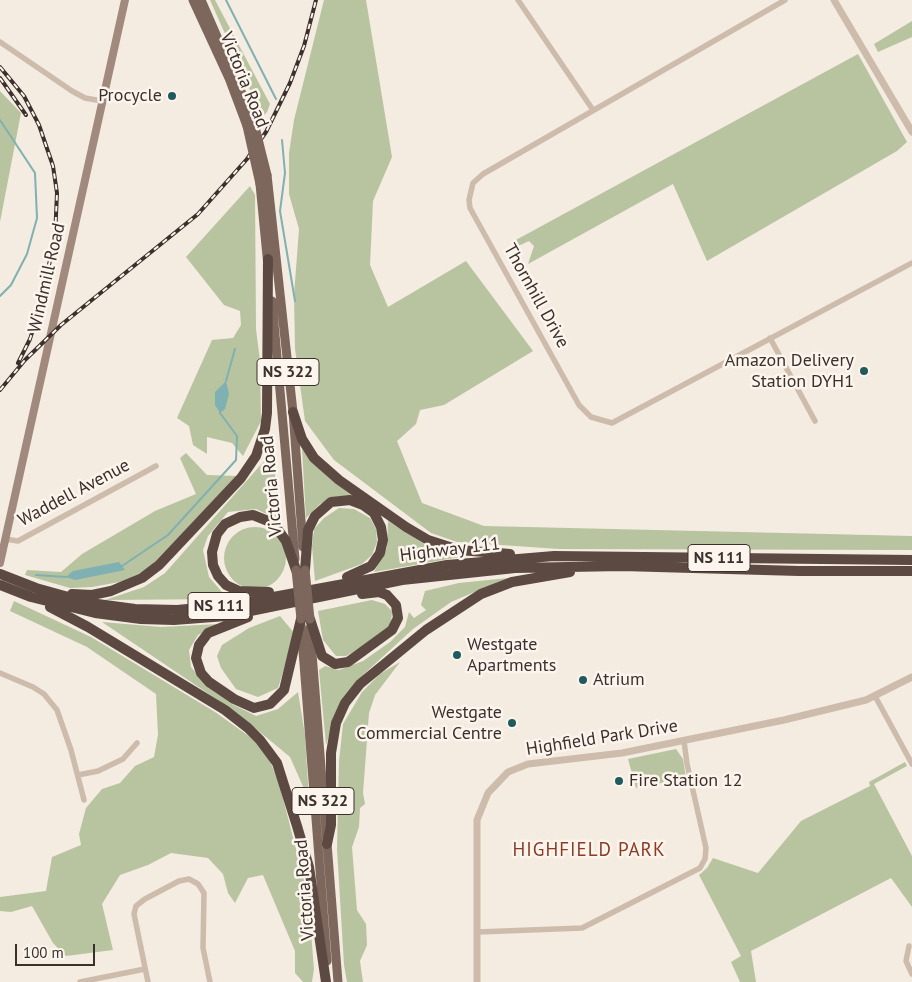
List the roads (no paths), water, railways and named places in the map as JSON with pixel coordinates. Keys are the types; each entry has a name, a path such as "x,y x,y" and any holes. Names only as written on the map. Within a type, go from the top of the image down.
{"highway":[{"path":"34,593 92,594 130,585 142,578 159,566 250,467 261,444 267,413 268,259"},
{"path":"293,412 302,438 314,458 339,480 428,540 474,552 554,556"},
{"path":"300,570 308,530 315,516 325,505 337,500 350,500 374,513 383,533 382,548 378,558 366,570 320,588"},
{"path":"300,570 283,534 273,523 260,517 245,516 231,520 221,529 214,540 213,565 222,581 232,588 247,592 302,591"},
{"name":"Highway 111","path":"34,593 105,606 152,610 199,609 447,565 554,556 912,559"},
{"path":"327,844 330,825 330,753 336,723 345,703 360,684 426,630 480,594 512,582 564,572 608,570 622,566"},
{"name":"Highway 111","path":"0,574 19,587 94,613 157,620 226,616 402,580 480,570 622,566 799,571 912,571"},
{"name":"Highway 111","path":"0,585 19,587"},
{"path":"305,619 319,652 325,659 336,664 348,662 395,627 397,610 393,601 387,595 374,592 350,595 331,594"},
{"path":"34,593 225,710 260,740 277,763 309,868 328,982"},
{"path":"288,603 218,627 205,636 199,645 196,658 199,669 204,677 248,706 254,708 270,704 284,690 305,619"}],"main road":[{"name":"Windmill Road","path":"0,563 125,0"},
{"name":"Victoria Road","path":"193,0 250,122 260,184 327,844 338,982"},
{"name":"Victoria Road","path":"201,0 250,122 267,175 293,412 300,570"},
{"name":"Victoria Road","path":"305,619 328,982"}],"street":[{"path":"518,0 593,110"},
{"name":"Thornhill Drive","path":"785,0 483,174 473,183 469,200 470,208 579,405 591,417 612,423 912,263"},
{"path":"834,0 912,132"},
{"path":"0,42 72,92 85,98 102,100"},
{"path":"770,338 815,421"},
{"name":"Waddell Avenue","path":"5,539 18,541 156,466"},
{"path":"0,673 33,687 52,703 62,721 84,800"},
{"name":"Highfield Park Drive","path":"477,982 477,820 485,797 500,778 516,768 528,764 622,753 784,720 875,696 912,677"},
{"path":"875,696 912,764"},
{"path":"478,932 582,928 700,868 705,859 706,848 686,764 684,741"},
{"path":"78,774 98,771 116,763 123,759 137,743"},
{"path":"148,982 134,914 136,906 145,899 179,881 189,879 198,884 204,893 203,948 210,982"},
{"path":"909,946 906,961 912,974"},
{"path":"80,982 145,969"}],"water":[{"path":"226,381 229,394 225,409 220,413 215,405 215,392"},
{"path":"119,562 125,570 75,580 66,577 73,571"}],"waterway":[{"path":"226,0 276,99"},
{"path":"0,120 35,173 37,218 27,254 11,285 0,296"},
{"path":"282,140 285,173 280,211 295,301"},
{"path":"226,381 235,349"},
{"path":"122,566 168,535 236,460 237,436 220,413"},
{"path":"36,575 66,577"}],"railway":[{"path":"0,390 25,360 61,325 198,214 247,159 266,132 290,83 304,46 316,0"},
{"path":"0,67 24,96 39,125 53,166 57,193 55,237 39,311 30,339 18,363"},
{"path":"0,78 26,115"}],"place":[{"name":"Procycle","path":"172,96"},
{"name":"Amazon Delivery Station DYH1","path":"864,371"},
{"name":"Westgate Apartments","path":"457,655"},
{"name":"Atrium","path":"583,680"},
{"name":"Westgate Commercial Centre","path":"512,723"},
{"name":"Fire Station 12","path":"619,781"}],"district":[{"name":"HIGHFIELD PARK","path":"589,851"}]}
